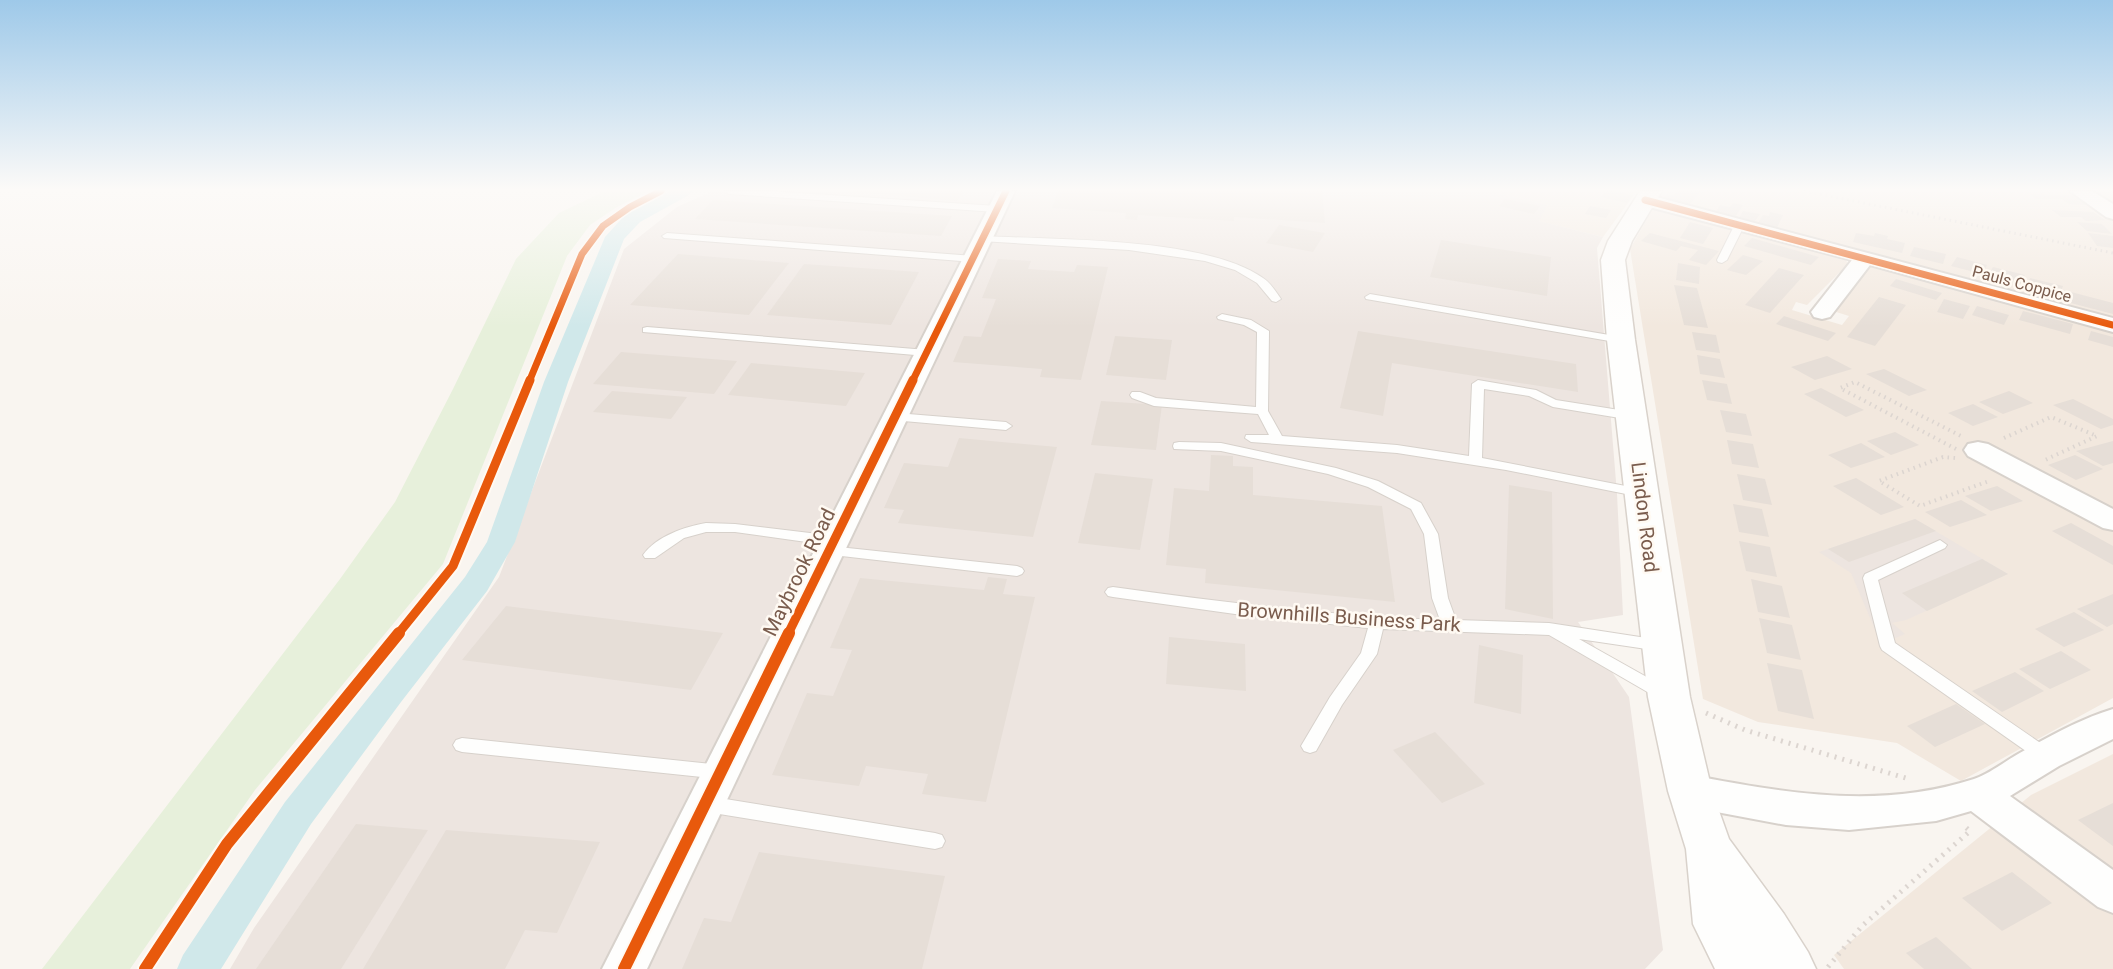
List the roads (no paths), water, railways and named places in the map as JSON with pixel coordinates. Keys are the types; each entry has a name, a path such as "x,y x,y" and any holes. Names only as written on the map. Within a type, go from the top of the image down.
{"main road":[{"name":"Lindon Road","path":"1623,236 1613,260 1621,340 1669,697 1690,791 1709,849 1718,924 1741,969"},
{"name":"Lindon Road","path":"1709,849 1766,930 1790,969"}],"street":[{"name":"Maybrook Road","path":"624,969 985,236"},
{"name":"Pauls Coppice","path":"1788,236 2113,325"},
{"path":"1824,312 1865,256"},
{"path":"1968,447 2113,521"},
{"path":"1690,791 1786,810 1849,814 1926,793 1979,795 2046,756 2113,723"},
{"path":"1979,795 2113,894"}],"lane":[{"path":"672,236 979,249 1148,249 1200,256 1233,267 1261,281 1275,299"},
{"path":"1722,260 1734,236"},
{"path":"1370,297 1621,340"},
{"path":"1222,317 1247,322 1263,331 1262,411 1277,440"},
{"path":"647,330 927,354"},
{"path":"1475,461 1478,384 1532,393 1553,404 1632,416"},
{"path":"1136,395 1154,402 1262,411"},
{"path":"896,417 1006,426"},
{"path":"1251,438 1397,449 1475,461 1641,494"},
{"path":"1179,446 1221,447 1331,471 1373,484 1416,506 1431,534 1440,598 1449,624"},
{"path":"650,555 666,541 692,530 721,525 832,546 1017,571"},
{"path":"1940,545 1870,578 1888,646 2046,756"},
{"name":"Brownhills Business Park","path":"1113,592 1235,609 1377,623 1549,629 1662,646"},
{"path":"1310,746 1336,700 1369,654 1377,623"},
{"name":"Brownhills Business Park","path":"1549,629 1669,697"},
{"path":"462,745 720,772"},
{"path":"705,804 935,841"}],"waterway":[{"path":"198,969 298,813 476,584 501,542 556,382 616,236"}]}
